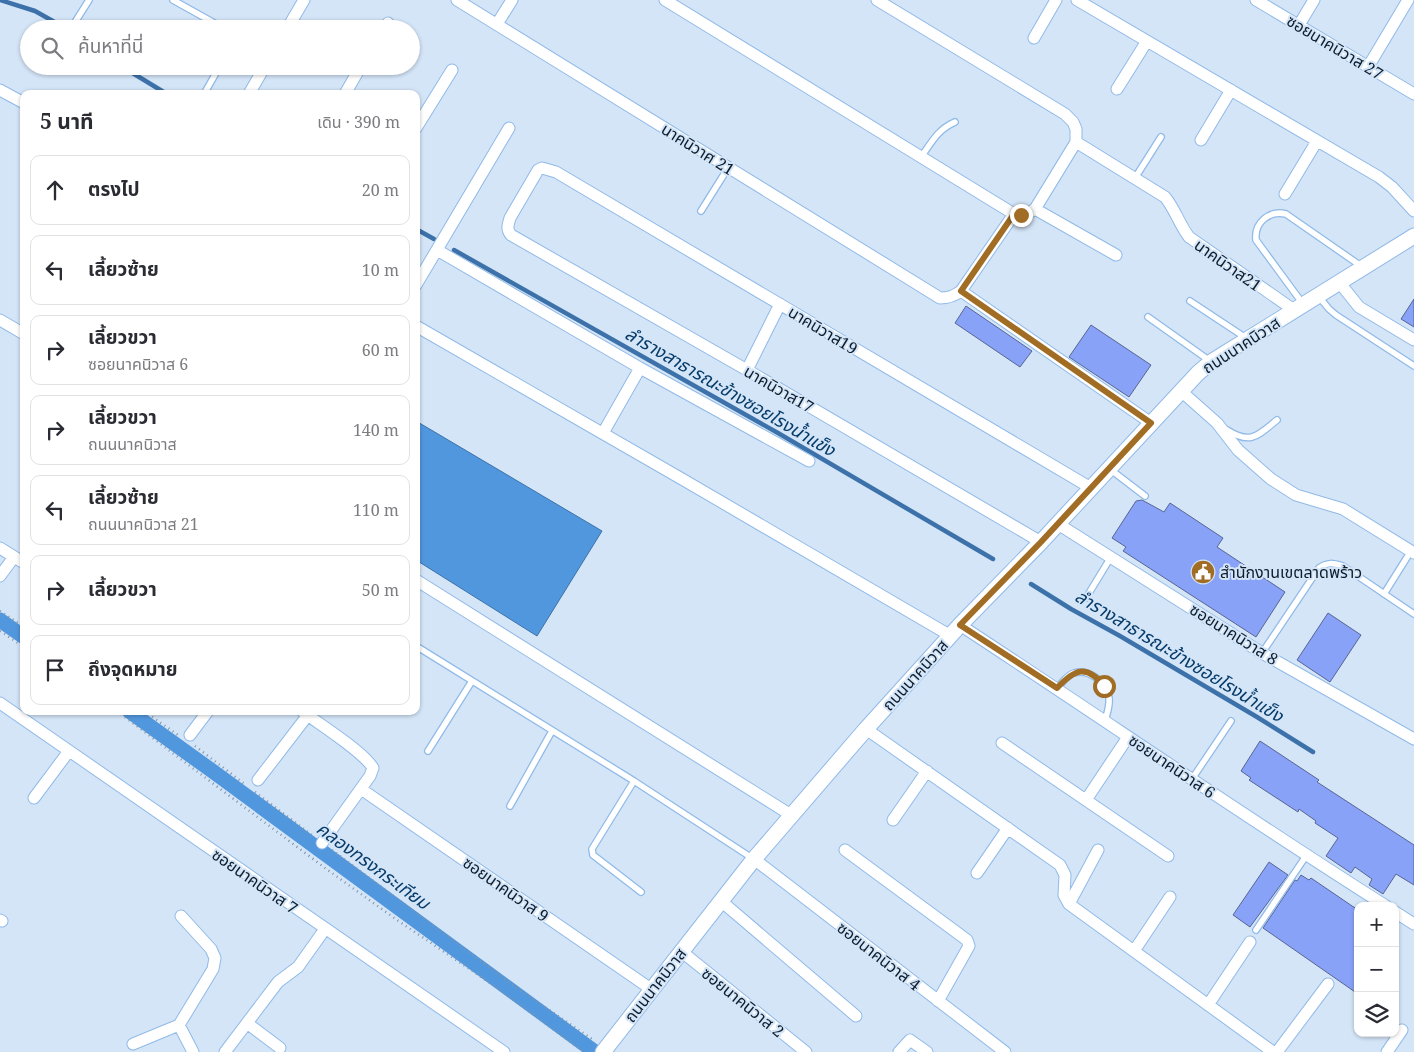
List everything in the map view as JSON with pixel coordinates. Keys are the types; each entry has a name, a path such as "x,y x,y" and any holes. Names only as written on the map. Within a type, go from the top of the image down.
{"main road":[{"name":"ถนนนาคนิวาส","path":"604,1050 754,859 866,729 955,630 1041,542 1181,391 1211,362 1414,236"}],"street":[{"path":"292,20 304,0"},
{"name":"นาคนิวาศ 21","path":"457,0 940,298 955,296 961,291"},
{"path":"497,24 512,0"},
{"path":"665,0 1014,214 1027,214 1035,209 1076,142 1074,122 1066,114 877,0"},
{"path":"1034,38 1056,0"},
{"path":"1077,0 1379,177 1392,187 1414,211"},
{"name":"ซอยนาคนิวาส 27","path":"1256,0 1414,94"},
{"path":"1299,26 1314,0"},
{"path":"1368,67 1408,0"},
{"path":"1117,89 1146,41"},
{"path":"420,122 452,70"},
{"path":"250,90 260,75"},
{"path":"347,90 357,75"},
{"path":"0,90 20,101"},
{"path":"1202,140 1231,90"},
{"path":"420,278 509,128"},
{"path":"1285,194 1317,141"},
{"name":"นาคนิวาส21","path":"1076,142 1165,197 1172,205 1183,229 1195,243 1298,308"},
{"name":"นาคนิวาส19","path":"516,238 508,231 510,218 538,170 542,168 556,172 1091,488"},
{"path":"1035,209 1116,255"},
{"path":"1014,214 961,291 1151,423"},
{"name":"นาคนิวาส17","path":"516,238 747,370 1041,542"},
{"path":"437,250 640,368 809,461"},
{"path":"1339,282 1359,307 1414,340"},
{"path":"747,370 780,304"},
{"path":"0,320 20,332"},
{"name":"ซอยนาคนิวาส 6","path":"420,328 1057,688 1306,856 1380,902"},
{"path":"603,433 640,368"},
{"path":"1181,391 1216,423 1238,450 1271,479 1296,495 1343,509 1412,552"},
{"name":"ซอยนาคนิวาส 8","path":"1058,524 1262,652 1414,740"},
{"path":"0,548 19,560 0,576"},
{"path":"420,583 791,815"},
{"name":"ซอยนาคนิวาส 7","path":"3,710 69,751 504,1052"},
{"path":"189,740 205,715"},
{"path":"258,780 304,715"},
{"path":"308,715 356,752 372,768 370,776 322,843"},
{"path":"866,729 1060,865 1065,875 1064,895 1069,904 1273,1052"},
{"path":"1086,800 1128,737"},
{"path":"1002,744 1168,856"},
{"path":"34,798 69,751"},
{"path":"893,820 926,771"},
{"name":"ซอยนาคนิวาส 9","path":"361,789 651,989"},
{"path":"978,873 1008,828"},
{"path":"844,850 967,940 969,946 938,1001"},
{"path":"1069,904 1098,850"},
{"name":"ซอยนาคนิวาส 4","path":"754,859 1005,1052"},
{"path":"1134,951 1170,898"},
{"path":"721,901 856,1016"},
{"path":"1399,915 1414,924"},
{"path":"133,1044 179,1025 213,969 215,958 211,949 181,916"},
{"path":"225,1052 278,982 298,967 325,929"},
{"path":"1208,1005 1250,942"},
{"name":"ซอยนาคนิวาส 2","path":"681,951 806,1052"},
{"path":"1277,1052 1328,984"},
{"path":"247,1023 280,1048"},
{"path":"179,1025 193,1052"},
{"path":"1386,1052 1402,1030"},
{"path":"899,1052 910,1040 927,1052"}],"lane":[{"path":"77,20 90,0"},
{"path":"173,0 209,20"},
{"path":"206,90 215,75"},
{"path":"921,157 938,132 954,122"},
{"path":"1135,178 1161,137"},
{"path":"701,211 728,168"},
{"path":"1298,308 1256,240 1255,232 1258,225 1274,214 1286,214 1363,268"},
{"path":"1318,295 1336,315 1414,366"},
{"path":"1190,301 1248,339"},
{"path":"1148,317 1211,362"},
{"path":"1216,423 1237,436 1251,438 1257,436 1277,420"},
{"path":"1109,468 1145,496"},
{"path":"1384,594 1412,552"},
{"path":"1086,598 1111,557"},
{"path":"1262,652 1319,568 1324,564 1333,563 1343,566 1414,614"},
{"path":"420,648 634,781 754,859"},
{"path":"1057,688 1069,675 1076,672 1086,672 1098,679 1109,695 1109,705 1105,721"},
{"path":"428,752 472,681"},
{"path":"1192,779 1230,721"},
{"path":"510,806 552,731"},
{"path":"634,781 592,849 598,859 642,892"},
{"path":"1256,930 1306,856"}],"path":[{"path":"0,611 20,624"},
{"path":"0,631 20,644"},
{"path":"122,715 325,868 397,920 499,989 584,1052"},
{"path":"150,715 189,740 247,786"},
{"path":"255,792 511,984 604,1050"}],"water":[{"path":"420,423 602,531 537,636 420,563"}],"building":[{"path":"1414,299 1414,327 1401,319"},
{"path":"966,306 1032,351 1020,367 955,323"},
{"path":"1091,325 1151,365 1129,397 1069,357"},
{"path":"1142,500 1164,512 1170,503 1223,538 1217,547 1285,592 1256,637 1123,551 1126,547 1112,538 1136,501"},
{"path":"1328,613 1361,635 1330,682 1297,660"},
{"path":"1260,741 1319,780 1317,782 1414,845 1414,885 1396,874 1383,894 1369,885 1372,879 1355,867 1351,873 1326,856 1338,838 1315,823 1316,821 1299,809 1298,812 1249,780 1251,778 1241,771"},
{"path":"1269,862 1288,875 1250,927 1233,915"},
{"path":"1301,875 1309,880 1311,878 1354,907 1354,991 1263,928 1295,880 1297,881"}],"waterway":[{"name":"ลำรางสาธารณะข้างซอยโรงน้ำแข็ง","path":"0,0 35,11 51,20"},
{"name":"ลำรางสาธารณะข้างซอยโรงน้ำแข็ง","path":"136,75 160,90"},
{"name":"ลำรางสาธารณะข้างซอยโรงน้ำแข็ง","path":"420,231 434,239"},
{"name":"ลำรางสาธารณะข้างซอยโรงน้ำแข็ง","path":"454,250 778,433 993,559"},
{"name":"ลำรางสาธารณะข้างซอยโรงน้ำแข็ง","path":"1031,584 1313,752"},
{"name":"คลองทรงกระเทียม","path":"0,620 20,634"},
{"name":"คลองทรงกระเทียม","path":"135,715 595,1052"}],"place":[{"name":"สำนักงานเขตลาดพร้าว","path":"1203,572"}],"route":[{"path":"1021,215 1014,214 961,291 1151,423 1041,542 960,625 1057,688 1069,675 1076,672 1086,672 1098,679 1104,686"}]}
